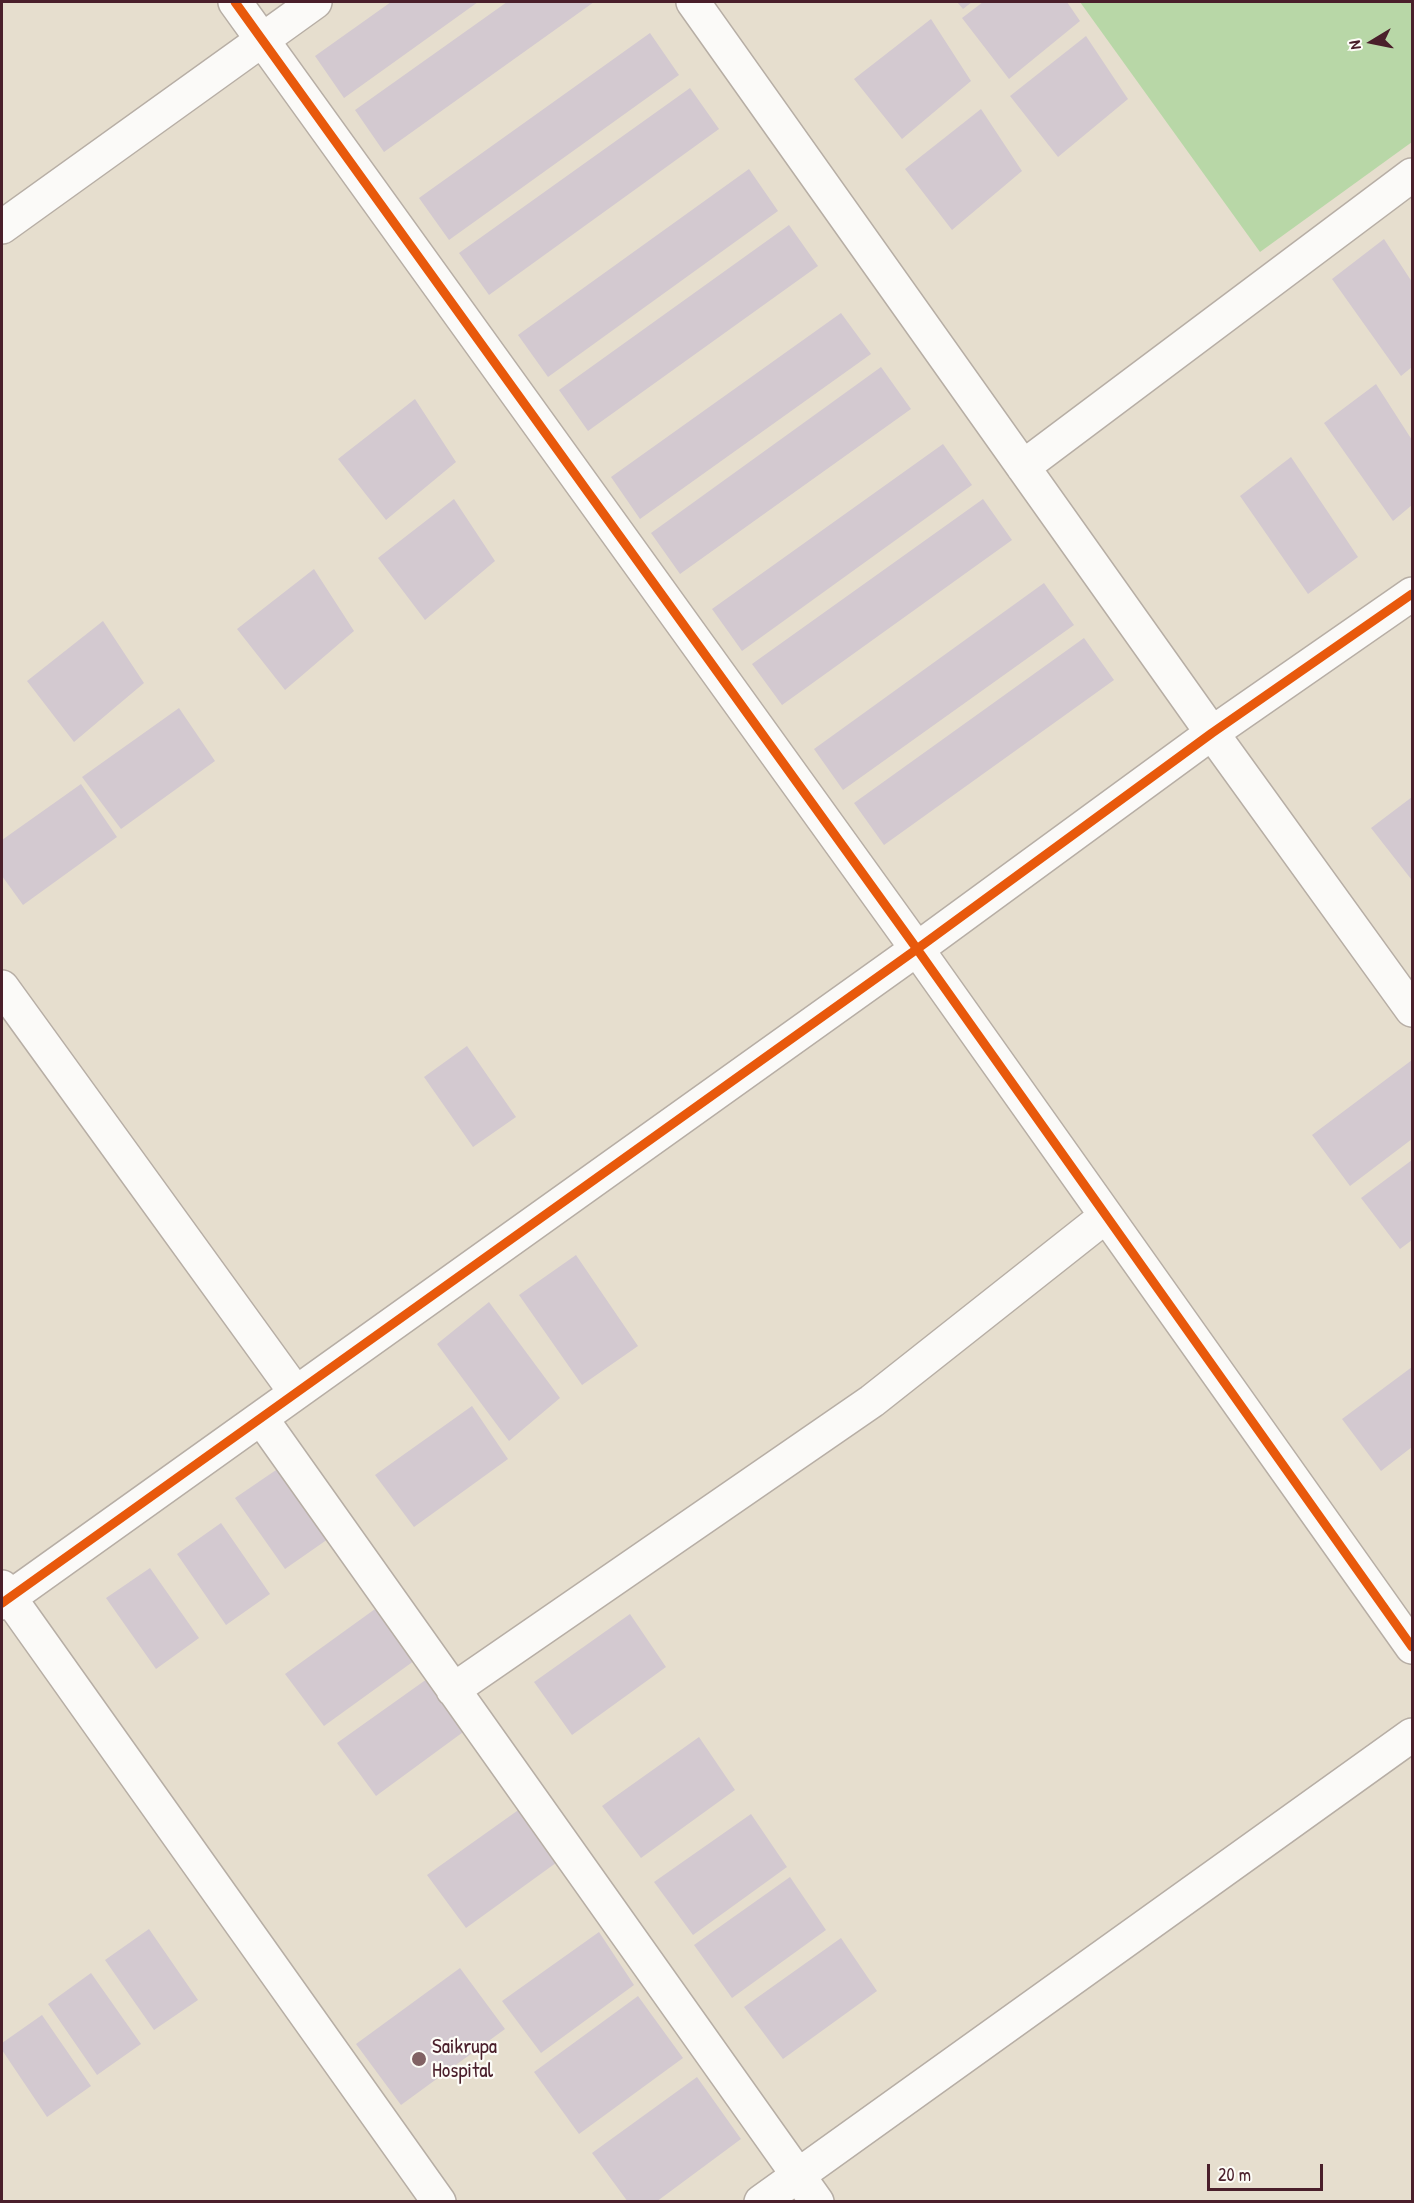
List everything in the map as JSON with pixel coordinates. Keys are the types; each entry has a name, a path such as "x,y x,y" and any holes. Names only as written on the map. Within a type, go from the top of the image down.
{"street":[{"path":"235,2 917,949 1413,1647"},
{"path":"2,227 315,2"},
{"path":"693,2 1212,733 1413,1010"},
{"path":"1023,467 1413,174"},
{"path":"439,2202 4,1596 261,1418 917,949 1212,733 1413,594"},
{"path":"2,987 296,1393"},
{"path":"453,1690 872,1401 1106,1216"},
{"path":"261,1418 817,2202"},
{"path":"761,2202 1413,1735"}],"green space":[{"path":"1080,2 1412,2 1412,142 1260,252"}],"building":[{"path":"391,2 478,2 344,98 315,56"},
{"path":"507,2 594,2 384,152 355,110"},
{"path":"957,2 972,2 963,9"},
{"path":"983,2 1067,2 1080,21 1009,79 962,18"},
{"path":"931,19 971,81 902,139 854,79"},
{"path":"650,33 679,75 449,240 419,198"},
{"path":"1086,36 1128,99 1058,157 1010,96"},
{"path":"690,88 719,129 489,295 459,253"},
{"path":"981,109 1022,171 952,230 905,169"},
{"path":"749,169 778,211 548,377 518,335"},
{"path":"789,225 818,266 588,431 559,390"},
{"path":"1384,239 1412,282 1412,367 1401,376 1332,279"},
{"path":"841,313 871,354 640,519 611,477"},
{"path":"881,367 911,409 680,574 651,533"},
{"path":"1376,384 1412,440 1412,505 1393,521 1324,423"},
{"path":"415,399 456,462 386,520 338,459"},
{"path":"943,444 972,485 742,651 712,609"},
{"path":"1291,457 1358,557 1308,594 1240,496"},
{"path":"454,499 495,561 425,620 378,558"},
{"path":"983,499 1012,540 782,705 752,664"},
{"path":"314,569 354,631 285,690 237,629"},
{"path":"1044,583 1074,625 843,790 814,749"},
{"path":"103,621 144,683 74,742 27,681"},
{"path":"1084,638 1114,680 884,845 854,803"},
{"path":"179,708 215,761 121,829 82,777"},
{"path":"81,784 117,837 23,905 2,876 2,840"},
{"path":"1412,797 1412,878 1411,879 1371,828"},
{"path":"467,1046 516,1117 473,1147 424,1077"},
{"path":"1412,1060 1412,1139 1350,1186 1312,1135"},
{"path":"1412,1160 1412,1240 1400,1249 1361,1198"},
{"path":"576,1255 638,1346 582,1385 519,1295"},
{"path":"489,1302 560,1398 509,1441 437,1344"},
{"path":"1412,1367 1412,1447 1381,1471 1342,1419"},
{"path":"472,1406 508,1459 414,1527 375,1475"},
{"path":"279,1468 328,1539 285,1569 235,1498"},
{"path":"221,1523 270,1594 226,1625 177,1554"},
{"path":"150,1568 199,1638 156,1669 106,1598"},
{"path":"382,1604 418,1658 324,1726 285,1674"},
{"path":"630,1614 666,1667 572,1735 534,1682"},
{"path":"434,1674 470,1727 376,1796 337,1743"},
{"path":"699,1737 735,1790 641,1858 602,1806"},
{"path":"524,1806 560,1860 466,1928 427,1875"},
{"path":"751,1814 787,1867 693,1935 654,1882"},
{"path":"790,1877 826,1930 732,1998 694,1945"},
{"path":"149,1929 198,2000 154,2030 105,1960"},
{"path":"599,1932 634,1985 541,2053 502,2001"},
{"path":"841,1938 877,1991 783,2059 744,2007"},
{"path":"460,1968 505,2029 401,2105 356,2044"},
{"path":"91,1973 141,2044 97,2075 48,2004"},
{"path":"638,1996 683,2058 579,2134 534,2072"},
{"path":"42,2015 91,2086 47,2117 2,2050 2,2043"},
{"path":"697,2077 741,2139 656,2202 628,2202 592,2153"}],"cycle path":[{"path":"235,2 917,949 1412,1647"},
{"path":"2,1603 917,949 1212,733 1412,594"}],"place":[{"name":"Saikrupa Hospital","path":"419,2059"}]}
